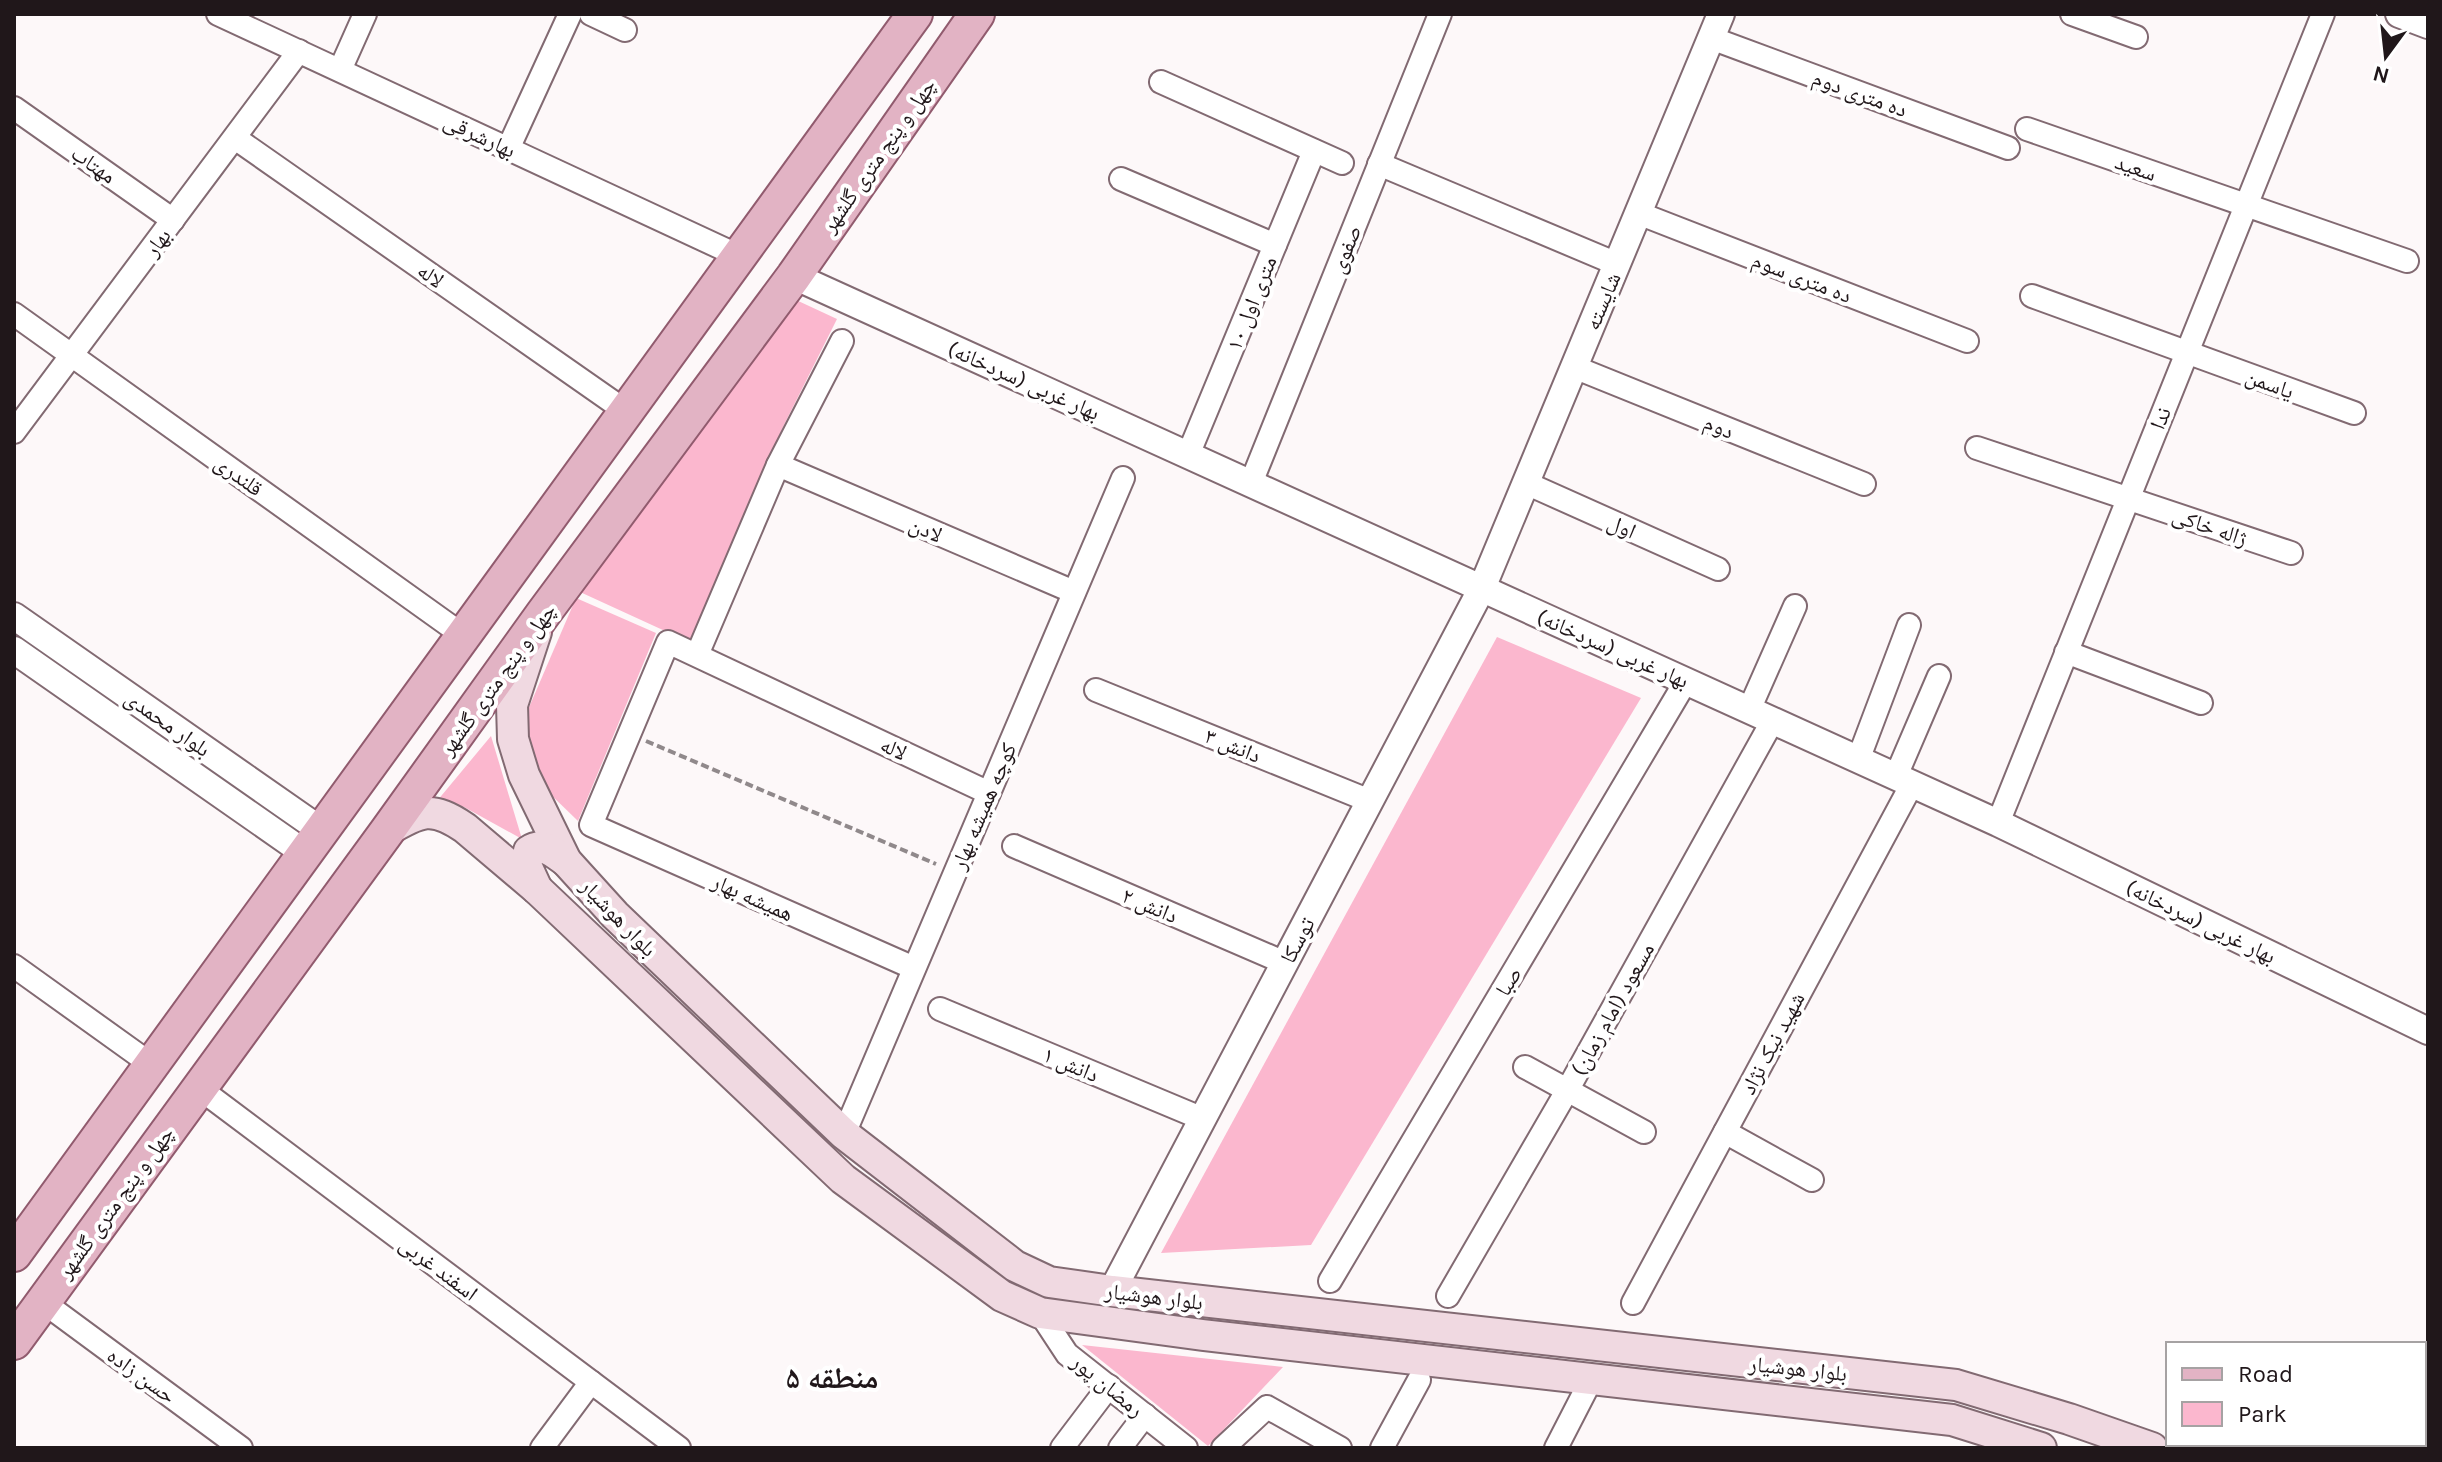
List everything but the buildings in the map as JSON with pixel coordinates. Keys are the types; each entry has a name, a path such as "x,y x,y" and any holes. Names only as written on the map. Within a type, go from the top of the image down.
{"main road":[{"path":"14,1254 915,14"},
{"name":"چهل و پنج متری گلشهر","path":"14,1342 543,614 794,276 977,14"},
{"name":"بلوار هوشیار","path":"543,614 512,705 513,739 524,775 566,861 615,915 844,1134 1015,1266 1049,1282 1112,1291 1956,1385 2152,1448"},
{"name":"بلوار هوشیار","path":"388,830 413,815 427,811 452,820 537,889 843,1179 1002,1296 1040,1313 1203,1335 1952,1420 2041,1448"},
{"path":"537,889 526,865 529,851 542,846 566,861"},
{"path":"1602,1379 1625,1363 1617,1347"},
{"path":"1681,1388 1678,1370 1689,1356"}],"street":[{"name":"بهارشرقی","path":"218,14 741,257"},
{"path":"340,70 365,14"},
{"path":"508,149 570,14"},
{"path":"591,14 625,30"},
{"name":"صفوی","path":"1251,483 1440,14"},
{"path":"2072,14 2136,37"},
{"name":"ندا","path":"1998,823 2323,14"},
{"path":"2399,14 2428,25"},
{"name":"ده متری دوم","path":"1716,26 2008,148"},
{"name":"شایسته","path":"1482,588 1716,26"},
{"name":"بهار","path":"14,432 299,51"},
{"path":"1161,82 1342,163"},
{"name":"مهتاب","path":"14,108 173,220"},
{"name":"سعید","path":"2027,129 2407,261"},
{"name":"لاله","path":"235,138 627,412"},
{"name":"۱۰ متری اول","path":"1188,455 1314,151"},
{"path":"1379,164 1617,264"},
{"path":"1121,179 1275,245"},
{"name":"ده متری سوم","path":"1638,213 1967,341"},
{"name":"بهار غربی (سردخانه)","path":"794,276 1998,823 2428,1031"},
{"name":"یاسمن","path":"2032,296 2354,413"},
{"name":"قلندری","path":"14,314 464,636"},
{"path":"697,655 778,465 842,341"},
{"name":"دوم","path":"1574,367 1864,484"},
{"name":"ژاله خاکی","path":"1977,448 2291,553"},
{"name":"لادن","path":"778,465 1074,592"},
{"name":"کوچه همیشه بهار","path":"844,1134 1123,478"},
{"name":"اول","path":"1526,483 1718,569"},
{"name":"توسکا","path":"1112,1291 1482,588"},
{"name":"مسعود (امام زمان)","path":"1448,1296 1568,1089 1761,715 1795,606"},
{"name":"بلوار محمدی","path":"14,616 274,797 314,842"},
{"path":"1858,760 1909,625"},
{"name":"لاله","path":"629,734 668,642 989,793"},
{"name":"بلوار محمدی","path":"14,650 254,819 314,842"},
{"path":"2066,652 2201,703"},
{"name":"شهید نیک نژاد","path":"1633,1303 1725,1132 1904,780 1939,676"},
{"name":"صبا","path":"1330,1281 1686,681"},
{"name":"دانش ۳","path":"1096,690 1370,801"},
{"name":"همیشه بهار","path":"629,734 591,825 914,968"},
{"path":"254,819 272,819 276,807 274,797"},
{"name":"دانش ۲","path":"1014,846 1285,963"},
{"path":"14,966 152,1065"},
{"name":"دانش ۱","path":"940,1009 1203,1119"},
{"path":"1525,1067 1644,1132"},
{"name":"اسفند غربی","path":"199,1088 679,1448"},
{"path":"1725,1132 1812,1180"},
{"name":"حسن زاده","path":"43,1302 241,1448"},
{"name":"رمضان پور","path":"1040,1313 1067,1354 1186,1448"},
{"path":"1556,1448 1602,1379"},
{"path":"1382,1448 1419,1380"},
{"path":"542,1448 591,1382"},
{"path":"1062,1448 1109,1386"},
{"path":"1223,1448 1267,1407 1340,1448"},
{"path":"1120,1448 1145,1415"}],"path":[{"path":"629,734 955,872"}],"green space":[{"path":"794,299 837,319 782,429 689,642 580,592"},
{"path":"576,598 656,633 578,821 546,790 529,747 527,712"},
{"path":"1497,637 1641,698 1311,1245 1161,1253"},
{"path":"491,736 522,839 464,807 437,801"},
{"path":"1082,1345 1283,1367 1208,1446"}],"district":[{"name":"منطقه ۵","path":"832,1378"}]}
